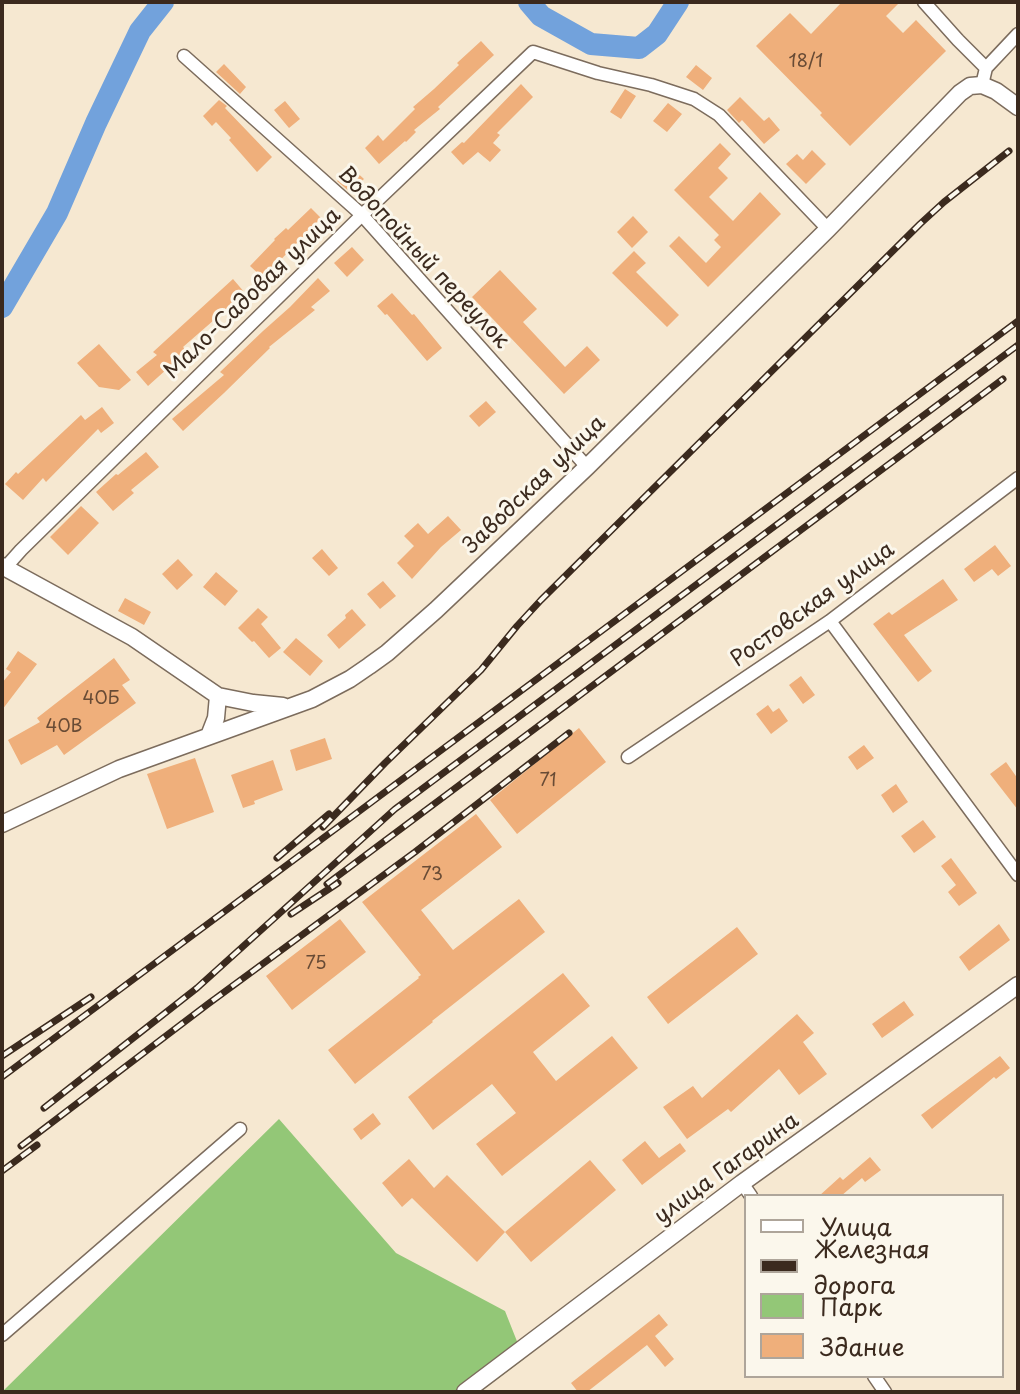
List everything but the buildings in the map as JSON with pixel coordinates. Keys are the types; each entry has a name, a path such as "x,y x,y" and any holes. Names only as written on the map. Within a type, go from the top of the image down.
{"main road":[{"name":"Заводская улица","path":"2,824 119,769 312,699 350,679 387,653 587,467 828,229 960,93 970,86 982,85"},
{"path":"982,85 1018,107"},
{"path":"4,567 132,637 218,696 291,706"},
{"path":"209,736 216,718 218,696"},
{"name":"улица Гагарина","path":"465,1392 746,1190 1018,985"}],"street":[{"path":"924,2 986,68"},
{"path":"982,85 986,68 1018,34"},
{"name":"Мало-Садовая улица","path":"4,567 362,215 533,52 694,99 719,115 828,229"},
{"name":"Водопойный переулок","path":"184,56 362,215 587,467"},
{"name":"Ростовская улица","path":"628,757 830,621 1018,478"},
{"path":"830,621 1018,875"},
{"path":"2,1335 240,1129"}],"green space":[{"path":"279,1119 396,1253 505,1311 524,1359 480,1392 2,1392"}],"waterway":[{"path":"2,307 57,213 140,31 163,2"},
{"path":"529,2 541,16 591,44 639,48 657,34 678,2"}],"railway":[{"path":"323,827 481,670 541,600 920,224 1009,151"},
{"path":"2,1077 1018,321"},
{"path":"44,1108 197,988 395,809 1018,345"},
{"path":"327,884 1003,379"},
{"path":"21,1146 569,733"},
{"path":"277,858 329,814"},
{"path":"291,914 338,883"},
{"path":"2,1056 91,997"},
{"path":"2,1171 37,1145"}]}
